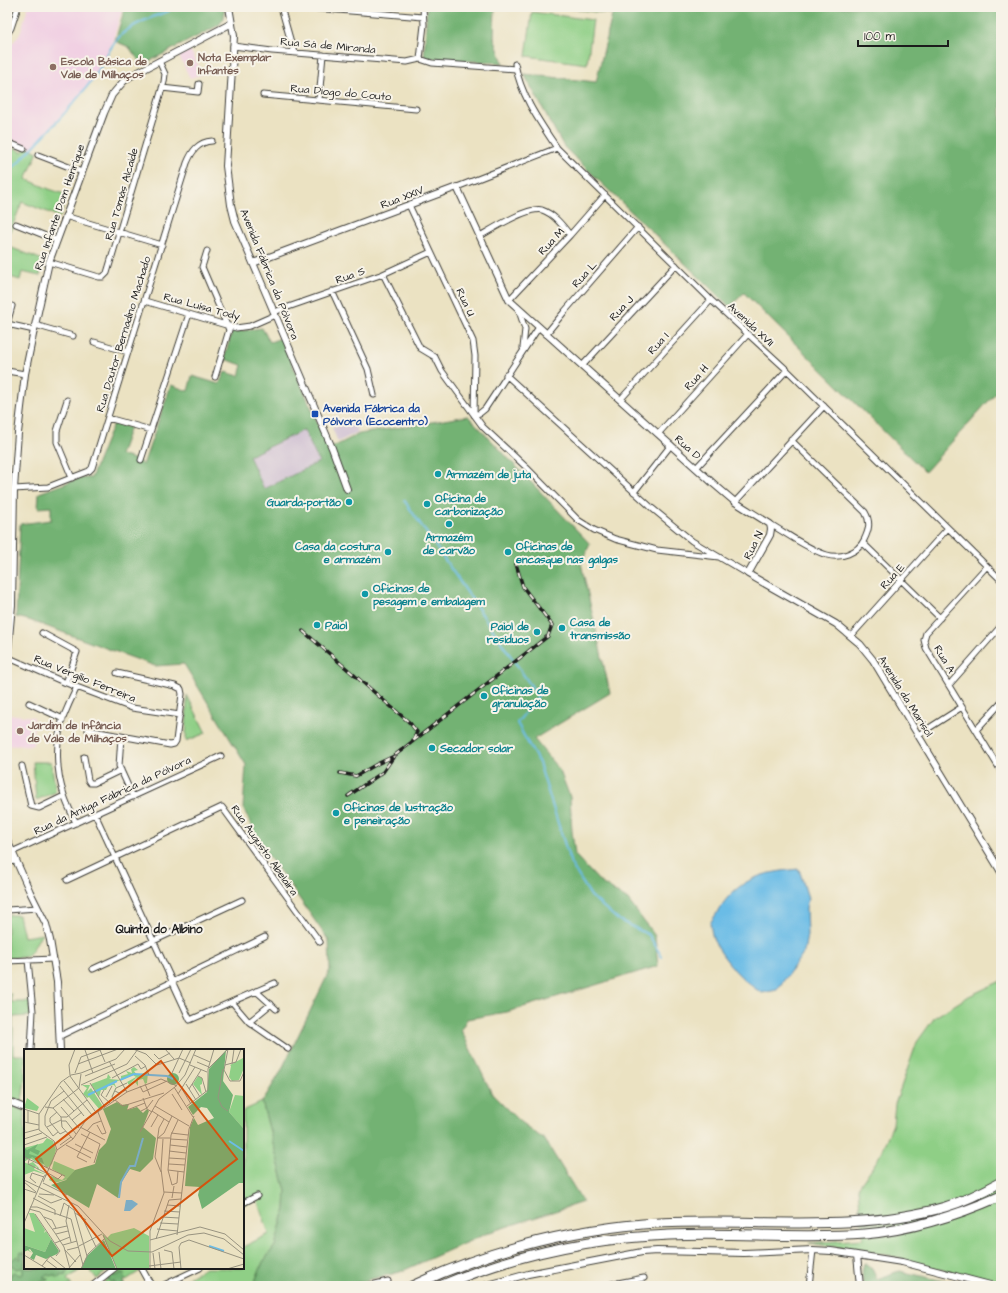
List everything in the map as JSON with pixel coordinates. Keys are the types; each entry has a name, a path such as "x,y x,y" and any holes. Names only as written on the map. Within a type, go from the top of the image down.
{"highway":[{"path":"412,1286 446,1271 493,1254 568,1234 644,1224 768,1224 848,1222 883,1219 917,1214 946,1206 973,1197 1001,1182"},
{"path":"440,1286 488,1267 518,1258 602,1240 668,1235 835,1236 866,1234 896,1230 949,1217 978,1207 1001,1196"},
{"path":"453,1286 502,1268 602,1240"}],"street":[{"path":"7,34 11,28 18,7"},
{"name":"Avenida Fábrica da Pólvora","path":"229,7 232,23 233,46 226,166 231,205 235,221 332,448 347,490"},
{"path":"295,52 281,7 326,9 423,18"},
{"path":"420,59 423,7"},
{"name":"Rua Infante Dom Henrique","path":"7,660 10,595 10,539 14,503 18,433 25,374 34,327 49,262 56,240 112,95 129,77 232,23"},
{"name":"Rua Sá de Miranda","path":"233,46 272,51 407,62 420,59"},
{"path":"319,99 323,55"},
{"name":"Avenida XVII","path":"420,59 432,63 516,67 519,84 535,114 557,148 711,300 787,370 1001,580"},
{"name":"Rua Tomás Alcaide","path":"49,262 99,277 106,276 162,88 165,74 159,61"},
{"path":"162,88 198,92 199,84"},
{"name":"Rua Diogo do Couto","path":"263,95 416,109"},
{"name":"Rua Doutor Bernadino Machado","path":"14,489 42,488 72,478 89,471 92,468 189,159 199,145 212,141"},
{"path":"7,142 24,149"},
{"name":"Rua XXIV","path":"253,263 557,148"},
{"path":"38,155 82,172"},
{"name":"Rua D","path":"457,187 509,300 696,468 735,502 813,550 828,556 842,556 854,552 863,543"},
{"name":"Rua M","path":"509,300 605,195"},
{"name":"Rua U","path":"409,205 473,342 475,356 474,415"},
{"path":"480,236 504,222 535,210 542,210 550,215 570,235"},
{"path":"65,216 162,245"},
{"path":"16,224 56,240"},
{"name":"Rua L","path":"546,334 564,311 638,227"},
{"path":"207,251 202,267 228,326 228,334 215,377"},
{"name":"Rua S","path":"274,313 383,274 431,252"},
{"name":"Rua J","path":"582,366 676,265"},
{"path":"383,274 420,348 435,357 442,371 483,427 527,468 578,520 594,530 615,539 657,550 719,557"},
{"path":"332,292 368,370 374,395"},
{"name":"Rua I","path":"620,400 711,300"},
{"name":"Rua Luísa Tody","path":"145,301 236,328 250,326 274,313"},
{"path":"12,306 7,324 34,327 73,336"},
{"path":"518,308 524,329 522,352"},
{"path":"141,460 189,314"},
{"path":"474,415 480,413 484,409 539,327"},
{"name":"Rua H","path":"658,434 748,334"},
{"path":"94,342 128,352"},
{"path":"696,468 787,370"},
{"path":"7,371 25,374"},
{"path":"506,375 653,509 692,541 748,574"},
{"path":"67,400 57,431 56,442 72,478"},
{"path":"735,502 824,406"},
{"path":"108,418 152,430"},
{"path":"791,440 865,512 869,519 869,530 863,543 940,618"},
{"path":"634,492 671,445"},
{"path":"7,502 14,503"},
{"name":"Rua N","path":"748,574 770,535 770,524"},
{"name":"Rua E","path":"851,636 948,528"},
{"name":"Rua A","path":"987,566 926,632 924,640 926,648 1001,771"},
{"name":"Avenida da Marisol","path":"748,574 836,624 860,644 873,660 1001,870"},
{"path":"948,685 1001,626"},
{"path":"42,633 78,652 66,683"},
{"name":"Rua Vergílio Ferreira","path":"7,657 66,683 135,709 180,715"},
{"path":"88,730 172,745 176,741 182,691 178,687 117,673"},
{"path":"76,823 64,796 59,774 58,750 63,719 77,687"},
{"path":"29,703 63,719"},
{"path":"976,730 1001,703"},
{"path":"918,735 962,707"},
{"path":"121,737 119,766 133,797"},
{"name":"Rua da Antiga Fábrica da Pólvora","path":"12,852 221,756"},
{"path":"84,757 88,780 90,783 94,783 121,770"},
{"path":"22,766 30,803 32,806 39,808 64,796"},
{"name":"Rua Augusto Abelaira","path":"115,857 222,806 320,942"},
{"path":"95,814 190,1020 275,983"},
{"path":"7,840 46,924 54,959 57,982 60,1049"},
{"path":"67,880 115,857"},
{"path":"7,862 16,861"},
{"path":"93,969 242,900"},
{"path":"7,910 38,908"},
{"path":"60,1036 265,937"},
{"path":"7,961 54,959"},
{"path":"28,960 33,1015 31,1049"},
{"path":"256,991 276,1008"},
{"path":"232,1002 249,1022 288,1049"},
{"path":"249,1022 271,1004"},
{"path":"7,1101 24,1108"},
{"path":"244,1202 257,1196"},
{"path":"808,1286 814,1250"},
{"path":"484,1286 528,1274 642,1252 744,1253 814,1250 902,1262 994,1286"},
{"path":"857,1255 860,1286"},
{"path":"92,1286 115,1269"},
{"path":"142,1269 151,1286"},
{"path":"162,1286 198,1269"},
{"path":"602,1286 644,1278"},
{"path":"367,1286 388,1282"}],"shaded area":[{"name":"Escola Básica de Vale de Milhaços","path":"28,7 123,7 112,43 88,86 31,149 7,138 7,48 20,34"},
{"name":"Nota Exemplar Infantes","path":"190,50 203,74 190,78 179,56"},
{"path":"353,420 358,432 338,442 332,428"},
{"path":"304,430 319,462 264,489 249,456"},
{"name":"Jardim de Infância de Vale de Milhaços","path":"7,714 34,717 33,745 7,746"}],"green space":[{"path":"125,7 224,7 224,18 219,25 142,65 129,47 115,41"},
{"path":"427,7 495,7 494,38 503,63 424,58"},
{"path":"558,7 611,7 610,14"},
{"path":"614,7 1001,7 1001,387 925,472 744,293 730,307 564,147 524,74 596,82"},
{"path":"532,12 593,20 587,64 526,56"},
{"path":"7,144 22,152 27,147 38,152 26,179 67,195 60,217 22,202 7,240"},
{"path":"7,246 43,260 40,276 22,272 20,280 7,276"},
{"path":"262,328 270,342 281,338 329,449 359,434 468,416 590,544 581,563 610,693 534,739 560,771 570,797 575,855 600,882 628,900 655,936 658,966 507,1012 467,1019 461,1030 492,1094 519,1121 545,1140 583,1202 490,1232 400,1272 343,1286 253,1286 263,1262 275,1246 285,1209 286,1191 262,1102 280,1073 330,970 329,941 259,844 243,807 246,765 184,664 155,666 29,620 16,617 20,524 51,520 51,507 38,508 39,493 80,478 91,478 113,424 130,427 120,455 137,460 143,465 171,385 188,391 192,376 219,384 225,372 239,376 242,365 224,359 232,332","holes":["304,430 319,462 264,489 249,456"]},
{"path":"187,695 206,733 186,741"},
{"path":"33,762 51,762 56,792 36,800"},
{"path":"7,915 19,915 24,937 43,934 30,953 24,957 7,958"},
{"path":"1001,981 1001,1286 888,1255 809,1243 863,1239 858,1188 878,1159 893,1124 895,1104 917,1042 935,1017 969,996"},
{"path":"7,994 11,994 11,1002 25,1002 30,1000 30,1016 13,1017 13,1055 24,1055 24,1087 22,1102 7,1096"},
{"path":"262,1102 286,1191 285,1209 275,1246 263,1262 253,1286 183,1286 181,1282 203,1269 244,1269 244,1246 269,1234 257,1199 244,1205 244,1111"},
{"path":"7,1104 24,1111 24,1269 82,1269 67,1279 72,1286 7,1286"},
{"path":"21,1252 24,1253 24,1269 69,1270 66,1275 61,1275 59,1278 54,1275 50,1276 47,1274 43,1277 47,1278 48,1280 32,1286 7,1286 7,1276 10,1277 14,1272 20,1275 23,1274 23,1269 16,1269 10,1262 17,1256 21,1259"},
{"path":"864,1263 871,1267 877,1279 899,1271 966,1286 863,1286 862,1272"},
{"path":"89,1269 105,1269 107,1271 97,1279"},
{"path":"118,1269 139,1269 140,1271 123,1282 125,1286 101,1286 110,1275"},
{"path":"120,1273 125,1274 124,1277 126,1279 123,1283 124,1285 114,1286 115,1282 112,1283 107,1278 110,1275 119,1275"}],"water":[{"path":"799,869 808,898 806,908 807,935 804,952 777,990 762,993 741,977 723,956 714,941 710,923 727,898 746,882 770,873"}],"waterway":[{"path":"177,8 181,7"},
{"path":"7,174 52,128 83,92 97,74 116,40 125,31 137,24 169,11"},
{"path":"404,500 538,696 517,723 539,763 571,864 591,896 617,919 649,935 662,957"}],"railway":[{"path":"340,773 356,776 394,756 548,636 552,625 523,587 516,564"},
{"path":"303,631 410,723 417,732 413,740"},
{"path":"348,796 383,772 394,756"}],"place":[{"name":"Nota Exemplar Infantes","path":"190,63"},
{"name":"Escola Básica de Vale de Milhaços","path":"53,67"},
{"name":"Avenida Fábrica da Pólvora (Ecocentro)","path":"315,414"},
{"name":"Armazém de juta","path":"438,474"},
{"name":"Guarda-portão","path":"349,502"},
{"name":"Oficina de carbonização","path":"427,504"},
{"name":"Armazém de carvão","path":"449,524"},
{"name":"Casa da costura e armazém","path":"388,552"},
{"name":"Oficinas de encasque nas galgas","path":"508,552"},
{"name":"Oficinas de pesagem e embalagem","path":"365,594"},
{"name":"Paiol","path":"317,625"},
{"name":"Casa de transmissão","path":"562,628"},
{"name":"Paiol de resíduos","path":"537,632"},
{"name":"Oficinas de granulação","path":"484,696"},
{"name":"Jardim de Infância de Vale de Milhaços","path":"20,731"},
{"name":"Secador solar","path":"432,748"},
{"name":"Oficinas de lustração e peneiração","path":"336,813"}],"district":[{"name":"Quinta do Albino","path":"159,929"}]}
